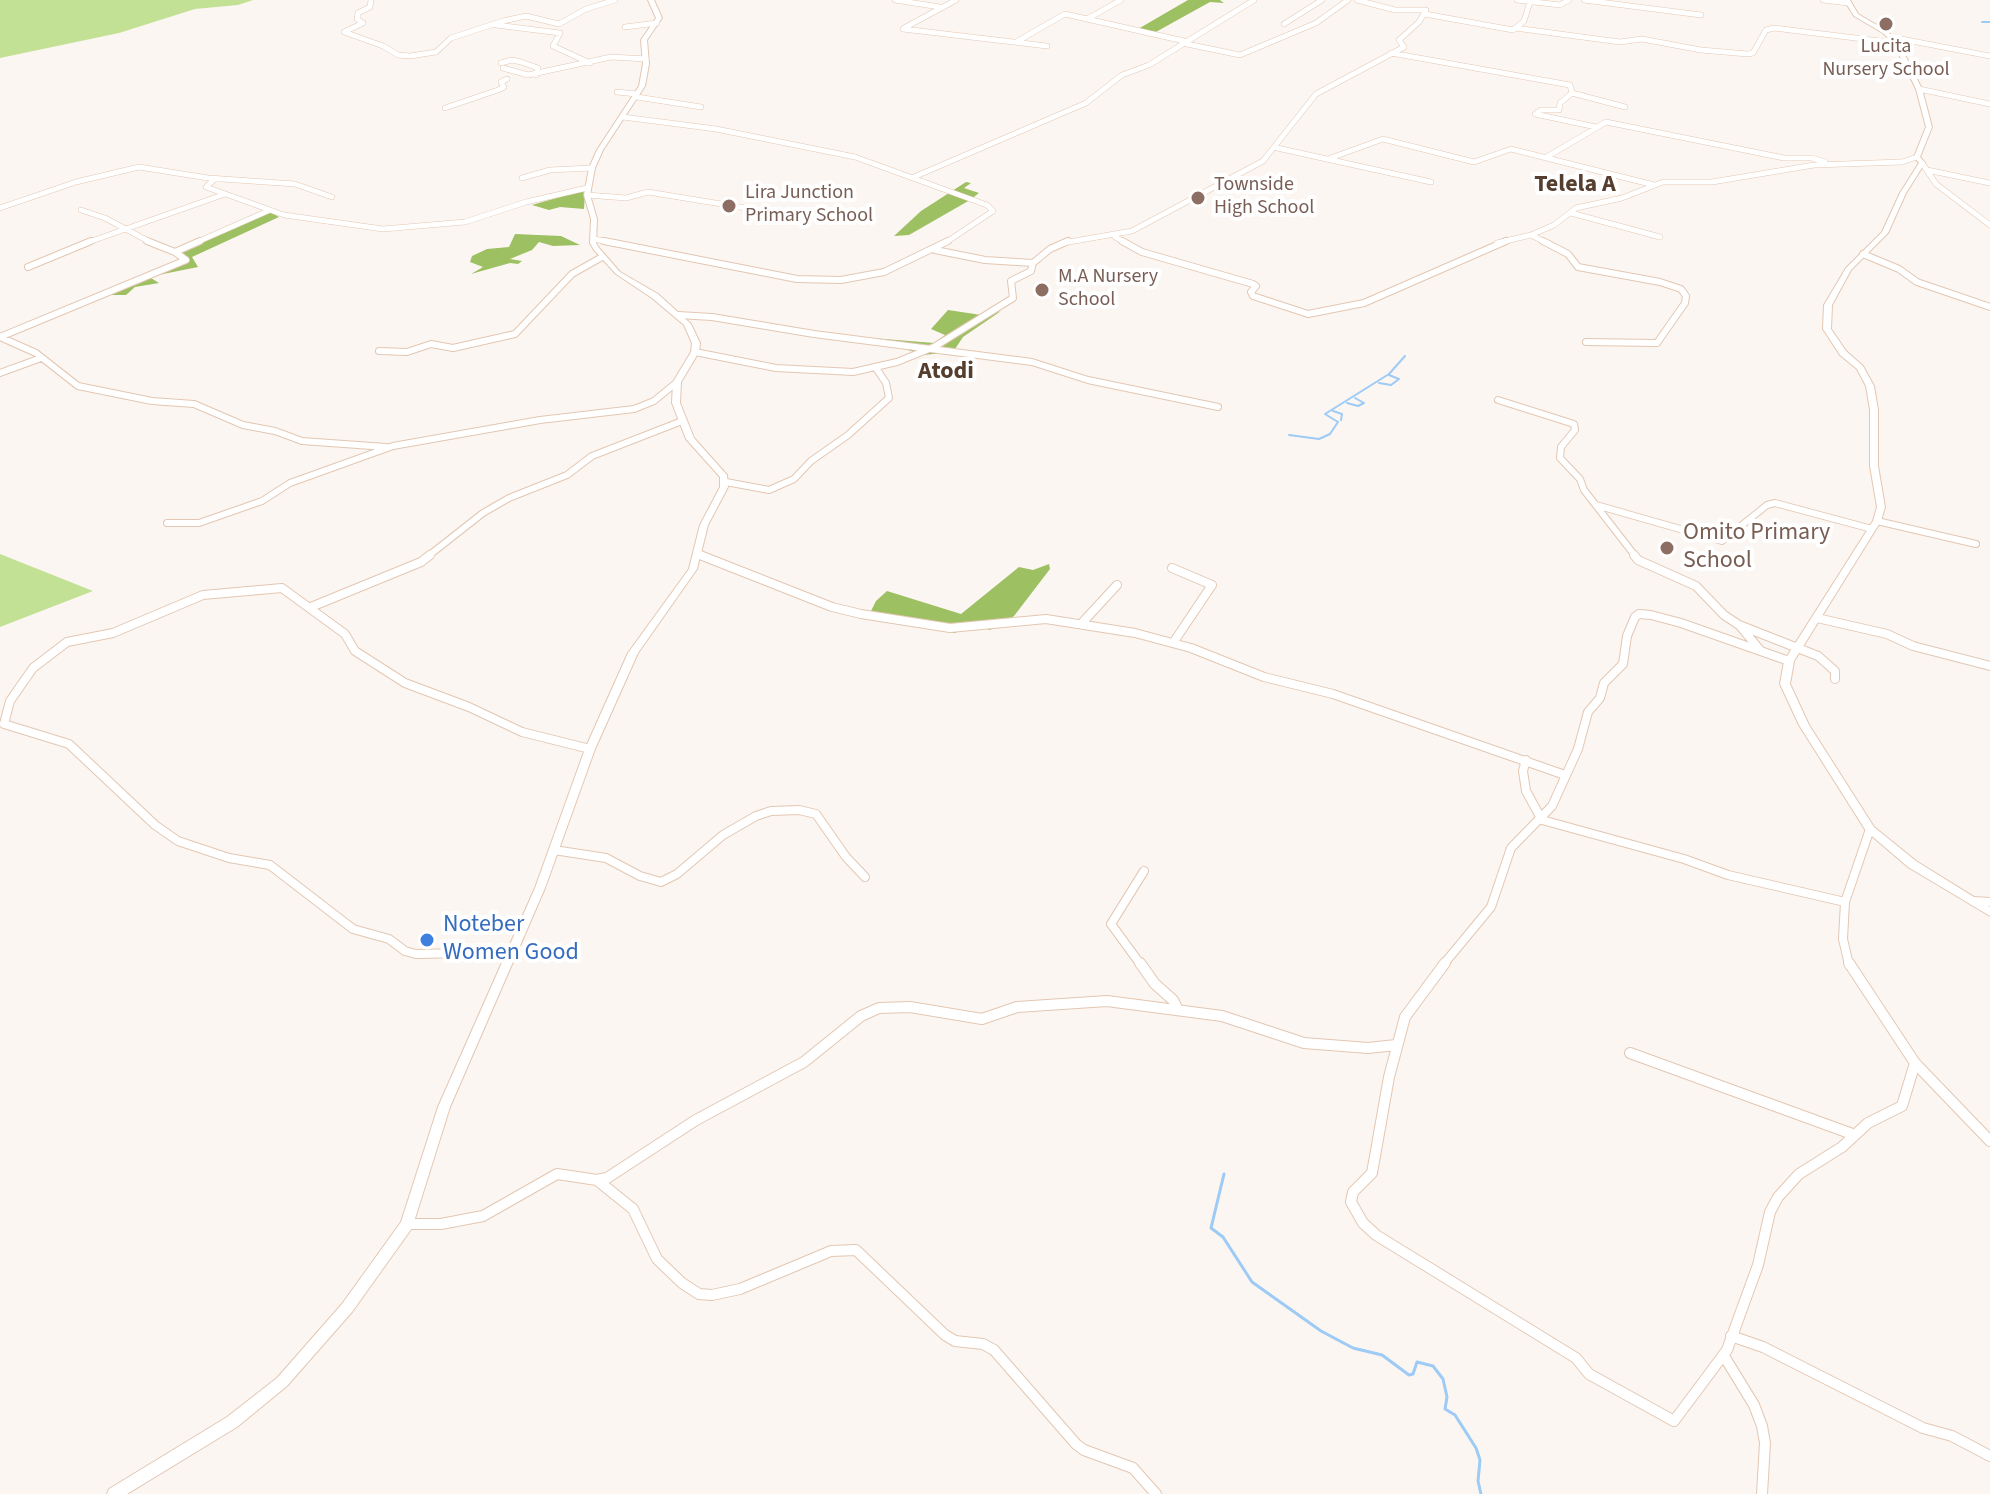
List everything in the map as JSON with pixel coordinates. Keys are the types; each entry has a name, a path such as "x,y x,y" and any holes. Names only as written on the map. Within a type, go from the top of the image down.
{"street":[{"path":"371,0 370,7 358,13 356,18 363,23 344,32 383,46 398,55 419,56 436,52 451,38 526,16 559,24 584,10 615,0"},
{"path":"167,523 199,523 262,501 290,483 387,447 540,420 634,409 654,401 677,382 695,352 691,333 678,315 626,279 596,249 594,219 587,192 600,150 643,83 646,59 644,40 659,18 651,0"},
{"path":"895,0 940,7"},
{"path":"956,0 903,29 1047,46"},
{"path":"1087,19 1121,0"},
{"path":"914,177 1086,103 1122,75 1149,65 1254,0"},
{"path":"1306,28 1283,24 1322,0"},
{"path":"1016,42 1064,14 1240,55 1326,18 1348,0"},
{"path":"1357,0 1395,10 1425,9 1515,28 1620,42 1644,39 1701,50 1752,54 1766,30 1774,28 1894,40 1990,56"},
{"path":"1517,0 1560,5 1569,0"},
{"path":"1584,0 1701,15"},
{"path":"1823,0 1848,2 1856,15 1894,40 1919,89 1929,127 1922,163 1903,193 1885,233 1843,276 1828,305 1826,321 1836,345 1860,368 1870,386 1874,410 1874,466 1881,507 1874,525 1789,661 1785,684 1804,725 1870,829 1912,864 1990,912"},
{"path":"1515,28 1524,21 1530,2"},
{"path":"695,352 776,368 844,372 876,368 934,347 1013,298 1011,281 1030,272 1033,263 1045,252 1064,242 1115,237 1147,224 1256,165 1277,148 1289,125 1316,94 1404,47 1399,40 1425,9"},
{"path":"625,27 657,23"},
{"path":"496,25 560,33 553,46 590,63"},
{"path":"1391,53 1570,85 1572,93"},
{"path":"496,79 534,76 611,57 646,59"},
{"path":"512,60 521,62 538,68 534,76 502,66 512,60"},
{"path":"445,108 498,90 504,87 501,82 507,79"},
{"path":"1919,89 1990,104"},
{"path":"617,92 701,107"},
{"path":"1572,93 1625,107"},
{"path":"1572,93 1560,103 1559,110 1535,113 1596,127"},
{"path":"594,239 742,269 821,281 884,272 934,250 993,211 979,202 874,162 716,129 623,117"},
{"path":"1545,158 1596,127 1610,123 1784,158 1812,158 1830,163"},
{"path":"1328,159 1377,139 1417,146 1474,162 1504,149 1654,185"},
{"path":"1277,148 1431,182"},
{"path":"1115,237 1142,252 1253,284 1256,286 1251,292 1253,296 1308,314 1364,303 1454,265 1498,241 1531,235 1563,220 1578,208 1622,198 1671,181 1712,182 1830,163 1902,162 1922,163 1955,178 1990,183"},
{"path":"1922,163 1944,191 1990,225"},
{"path":"0,208 76,182 135,167 295,184 332,197"},
{"path":"522,178 550,170 592,168"},
{"path":"216,178 206,187 270,210 383,229 441,226 480,219 526,202 587,192 626,198 648,192 770,212"},
{"path":"28,267 123,228 226,194"},
{"path":"0,337 186,260 175,252 81,210"},
{"path":"175,252 270,210"},
{"path":"1571,213 1660,237"},
{"path":"1531,235 1568,254 1578,267 1660,282 1681,289 1686,296 1685,303 1657,343 1586,342"},
{"path":"934,250 985,260 1033,263"},
{"path":"1863,254 1899,269 1917,282 1990,307"},
{"path":"379,351 407,352 430,344 453,348 515,334 572,274 602,257"},
{"path":"678,315 1032,362 1088,380 1218,407"},
{"path":"0,337 41,358 78,386 152,401 194,404 243,425 275,431 302,441 387,447"},
{"path":"0,373 41,358"},
{"path":"677,382 676,403 690,439 726,482 765,490 794,479 889,398 886,383 876,368"},
{"path":"1498,400 1574,424 1575,430 1561,447 1560,458 1580,479 1584,490 1638,560 1696,586 1724,615 1739,625 1798,646 1826,662 1835,671 1835,679"},
{"path":"311,607 421,562 483,513 509,498 567,475 592,456 682,421"},
{"path":"114,1494 232,1422 282,1382 347,1308 407,1224 444,1107 554,850 590,749 633,653 681,588 699,555 704,525 726,482"},
{"path":"1595,504 1722,541 1767,505 1775,503 1976,544"},
{"path":"699,555 838,609 861,614 950,628 1046,619 1173,643 1264,677 1333,694 1565,775"},
{"path":"1172,568 1212,585 1173,643"},
{"path":"1081,624 1117,585"},
{"path":"512,952 421,955 405,951 389,939 353,929 270,865 229,858 178,841 155,825 69,744 4,724 10,701 22,679 67,642 113,633 203,595 282,588 345,634 355,651 405,683 469,707 522,732 590,749"},
{"path":"1789,661 1681,623 1639,614 1630,625 1623,664 1604,683 1600,698 1588,712 1578,749 1552,806 1542,820 1508,852 1491,907 1414,1001 1396,1045 1397,1056 1389,1077 1372,1173 1351,1198 1359,1218 1368,1229 1576,1358 1589,1374 1670,1421 1676,1421 1724,1356 1754,1278 1766,1225 1778,1197 1799,1174 1842,1147 1879,1116 1902,1106 1915,1063"},
{"path":"1817,618 1887,634 1913,646 1990,666"},
{"path":"1739,625 1760,650"},
{"path":"1526,760 1523,771 1526,791 1542,820 1684,859 1716,872 1845,902"},
{"path":"554,850 606,858 640,876 661,882 677,874 723,835 756,816 771,811 799,810 816,814 846,857 865,877"},
{"path":"1870,829 1845,902 1843,939 1850,968 1915,1063 1990,1141"},
{"path":"1144,871 1111,924 1153,982 1173,1000 1178,1010"},
{"path":"1973,901 1990,902"},
{"path":"597,1180 619,1172 696,1120 804,1062 875,1009 908,1007 982,1019 1012,1008 1074,1001 1107,1001 1233,1019 1304,1043 1368,1048 1396,1045"},
{"path":"1630,1053 1855,1135"},
{"path":"407,1224 441,1224 483,1216 557,1174 577,1175 597,1180 633,1209 657,1259 682,1283 699,1294 712,1295 740,1289 831,1251 856,1250 945,1335 955,1341 983,1344 994,1350 1076,1444 1084,1450 1133,1468 1156,1494"},
{"path":"1731,1336 1765,1348 1923,1428 1956,1437 1990,1456"},
{"path":"1724,1356 1749,1397 1762,1426 1765,1456 1762,1494"}],"green space":[{"path":"0,0 253,0 238,5 195,9 119,33 0,58"},
{"path":"1188,0 1220,0 1224,3 1210,2 1154,33 1138,29"},
{"path":"966,182 971,183 964,188 979,193 909,235 894,236 921,211"},
{"path":"581,191 585,193 584,209 560,207 549,210 532,205"},
{"path":"270,212 279,217 192,257 198,267 158,275 151,278 159,283 135,287 126,295 112,295 112,292 184,262 177,252"},
{"path":"515,234 561,236 580,245 553,246 539,242 532,250 510,259 522,261 518,264 510,263 471,274 483,267 470,262 472,256 487,249 509,247"},
{"path":"948,310 988,316 1001,311 963,337 953,352 923,355 903,346 858,343 859,337 934,343 945,335 931,329"},
{"path":"0,554 93,591 0,627"},
{"path":"1049,564 1050,569 1014,616 990,630 971,624 955,633 868,617 876,601 887,591 961,614 1019,567 1033,570"}],"waterway":[{"path":"1982,22 1990,22"},
{"path":"1289,435 1319,439 1330,434 1338,422 1325,414 1389,374 1405,356"},
{"path":"1379,383 1391,385 1399,379 1389,375"},
{"path":"1347,403 1358,406 1364,403 1355,398"},
{"path":"1333,411 1342,414 1341,420"},
{"path":"1224,1174 1211,1228 1223,1237 1252,1282 1321,1331 1353,1348 1382,1355 1409,1375 1413,1374 1417,1362 1433,1366 1443,1379 1447,1397 1445,1409 1455,1415 1476,1448 1480,1460 1478,1481 1481,1494"}],"place":[{"name":"Lucita Nursery School","path":"1886,24"},
{"name":"Townside High School","path":"1198,198"},
{"name":"Lira Junction Primary School","path":"729,206"},
{"name":"M.A Nursery School","path":"1042,290"},
{"name":"Omito Primary School","path":"1667,548"},
{"name":"Noteber Women Good","path":"427,940"}],"district":[{"name":"Telela A","path":"1575,186"},
{"name":"Atodi","path":"946,373"}]}
